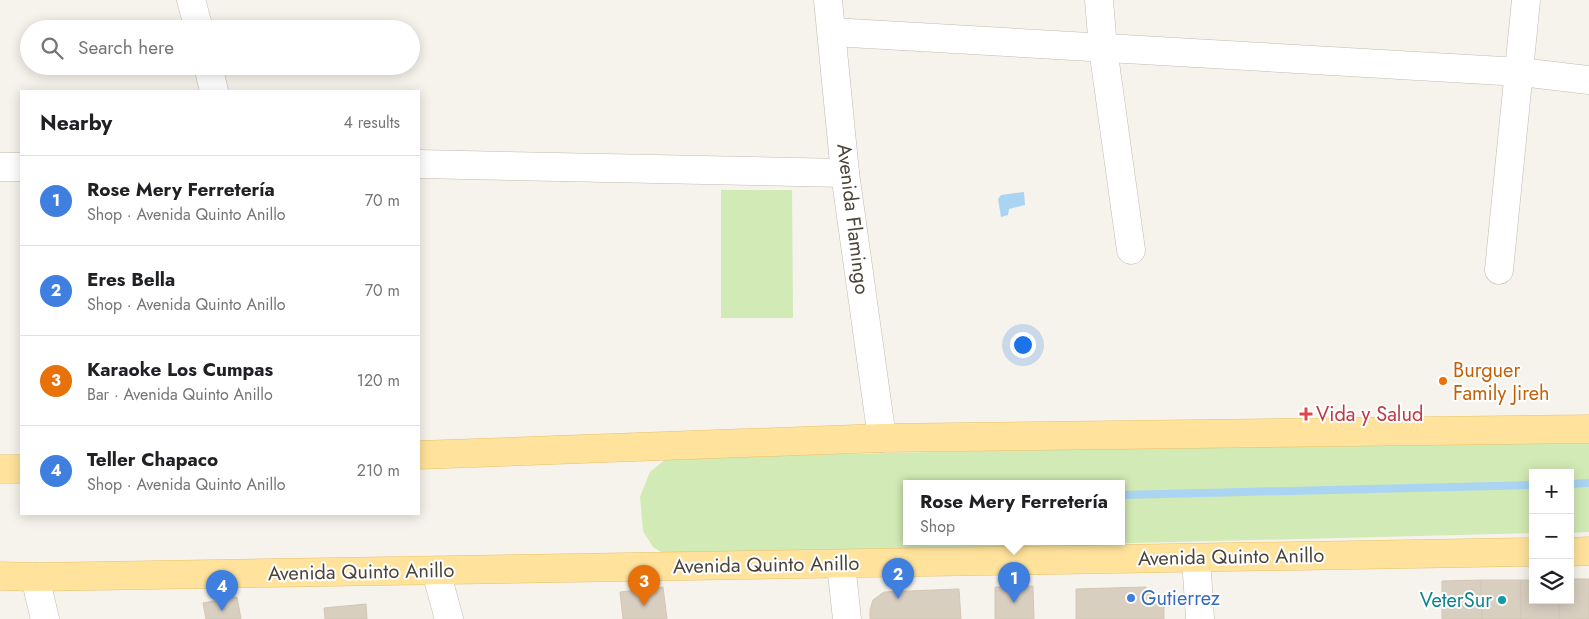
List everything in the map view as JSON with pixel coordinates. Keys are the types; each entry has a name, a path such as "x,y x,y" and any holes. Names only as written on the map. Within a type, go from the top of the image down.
{"main road":[{"path":"420,455 882,438 1589,429"},
{"path":"0,469 20,468"},
{"path":"1574,552 1589,551"},
{"name":"Avenida Quinto Anillo","path":"0,576 34,578 1529,552"}],"street":[{"path":"191,0 196,20"},
{"name":"Avenida Flamingo","path":"828,0 845,173 882,438"},
{"path":"1099,0 1103,48 1131,250"},
{"path":"1499,270 1526,0"},
{"path":"832,32 1520,72 1589,80"},
{"path":"210,75 214,90"},
{"path":"420,164 845,173"},
{"path":"0,167 20,167"},
{"path":"1196,558 1200,619"},
{"path":"841,564 847,619"},
{"path":"436,571 449,619"},
{"path":"34,578 45,619"}],"green space":[{"path":"721,190 792,190 793,318 721,318"},
{"path":"1589,437 1589,532 1574,533 1574,469 1529,469 1529,533 1125,543 1125,480 903,480 903,545 1060,545 666,555 653,547 643,531 640,497 650,472 667,458"}],"water":[{"path":"1024,192 1025,205 1009,209 1008,215 1001,217 998,199 1001,195"}],"building":[{"path":"1574,579 1589,579 1589,619 1559,619 1559,604 1574,604"},
{"path":"1481,580 1482,619 1442,619 1442,581"},
{"name":"VeterSur","path":"1481,580 1521,580 1521,619 1482,619"},
{"path":"1521,580 1529,580 1529,604 1559,604 1559,619 1521,619"},
{"path":"1033,586 1034,619 995,619 995,587"},
{"path":"663,587 667,619 623,619 620,592"},
{"path":"1145,587 1157,594 1164,605 1164,619 1076,619 1076,589"},
{"path":"959,589 961,619 870,619 873,600 884,592"},
{"path":"237,597 241,619 206,619 203,603"},
{"path":"366,604 367,619 325,619 324,608"}],"waterway":[{"path":"1574,484 1589,483"},
{"path":"1125,495 1529,485"}],"place":[{"name":"Burguer Family Jireh","path":"1443,381"},
{"name":"Vida y Salud","path":"1306,414"},
{"name":"Gutierrez","path":"1131,598"},
{"name":"Eres Bella","path":"898,599"},
{"name":"VeterSur","path":"1502,600"},
{"name":"Rose Mery Ferretería","path":"1014,603"},
{"name":"Karaoke Los Cumpas","path":"644,606"},
{"name":"Teller Chapaco","path":"222,611"}]}
